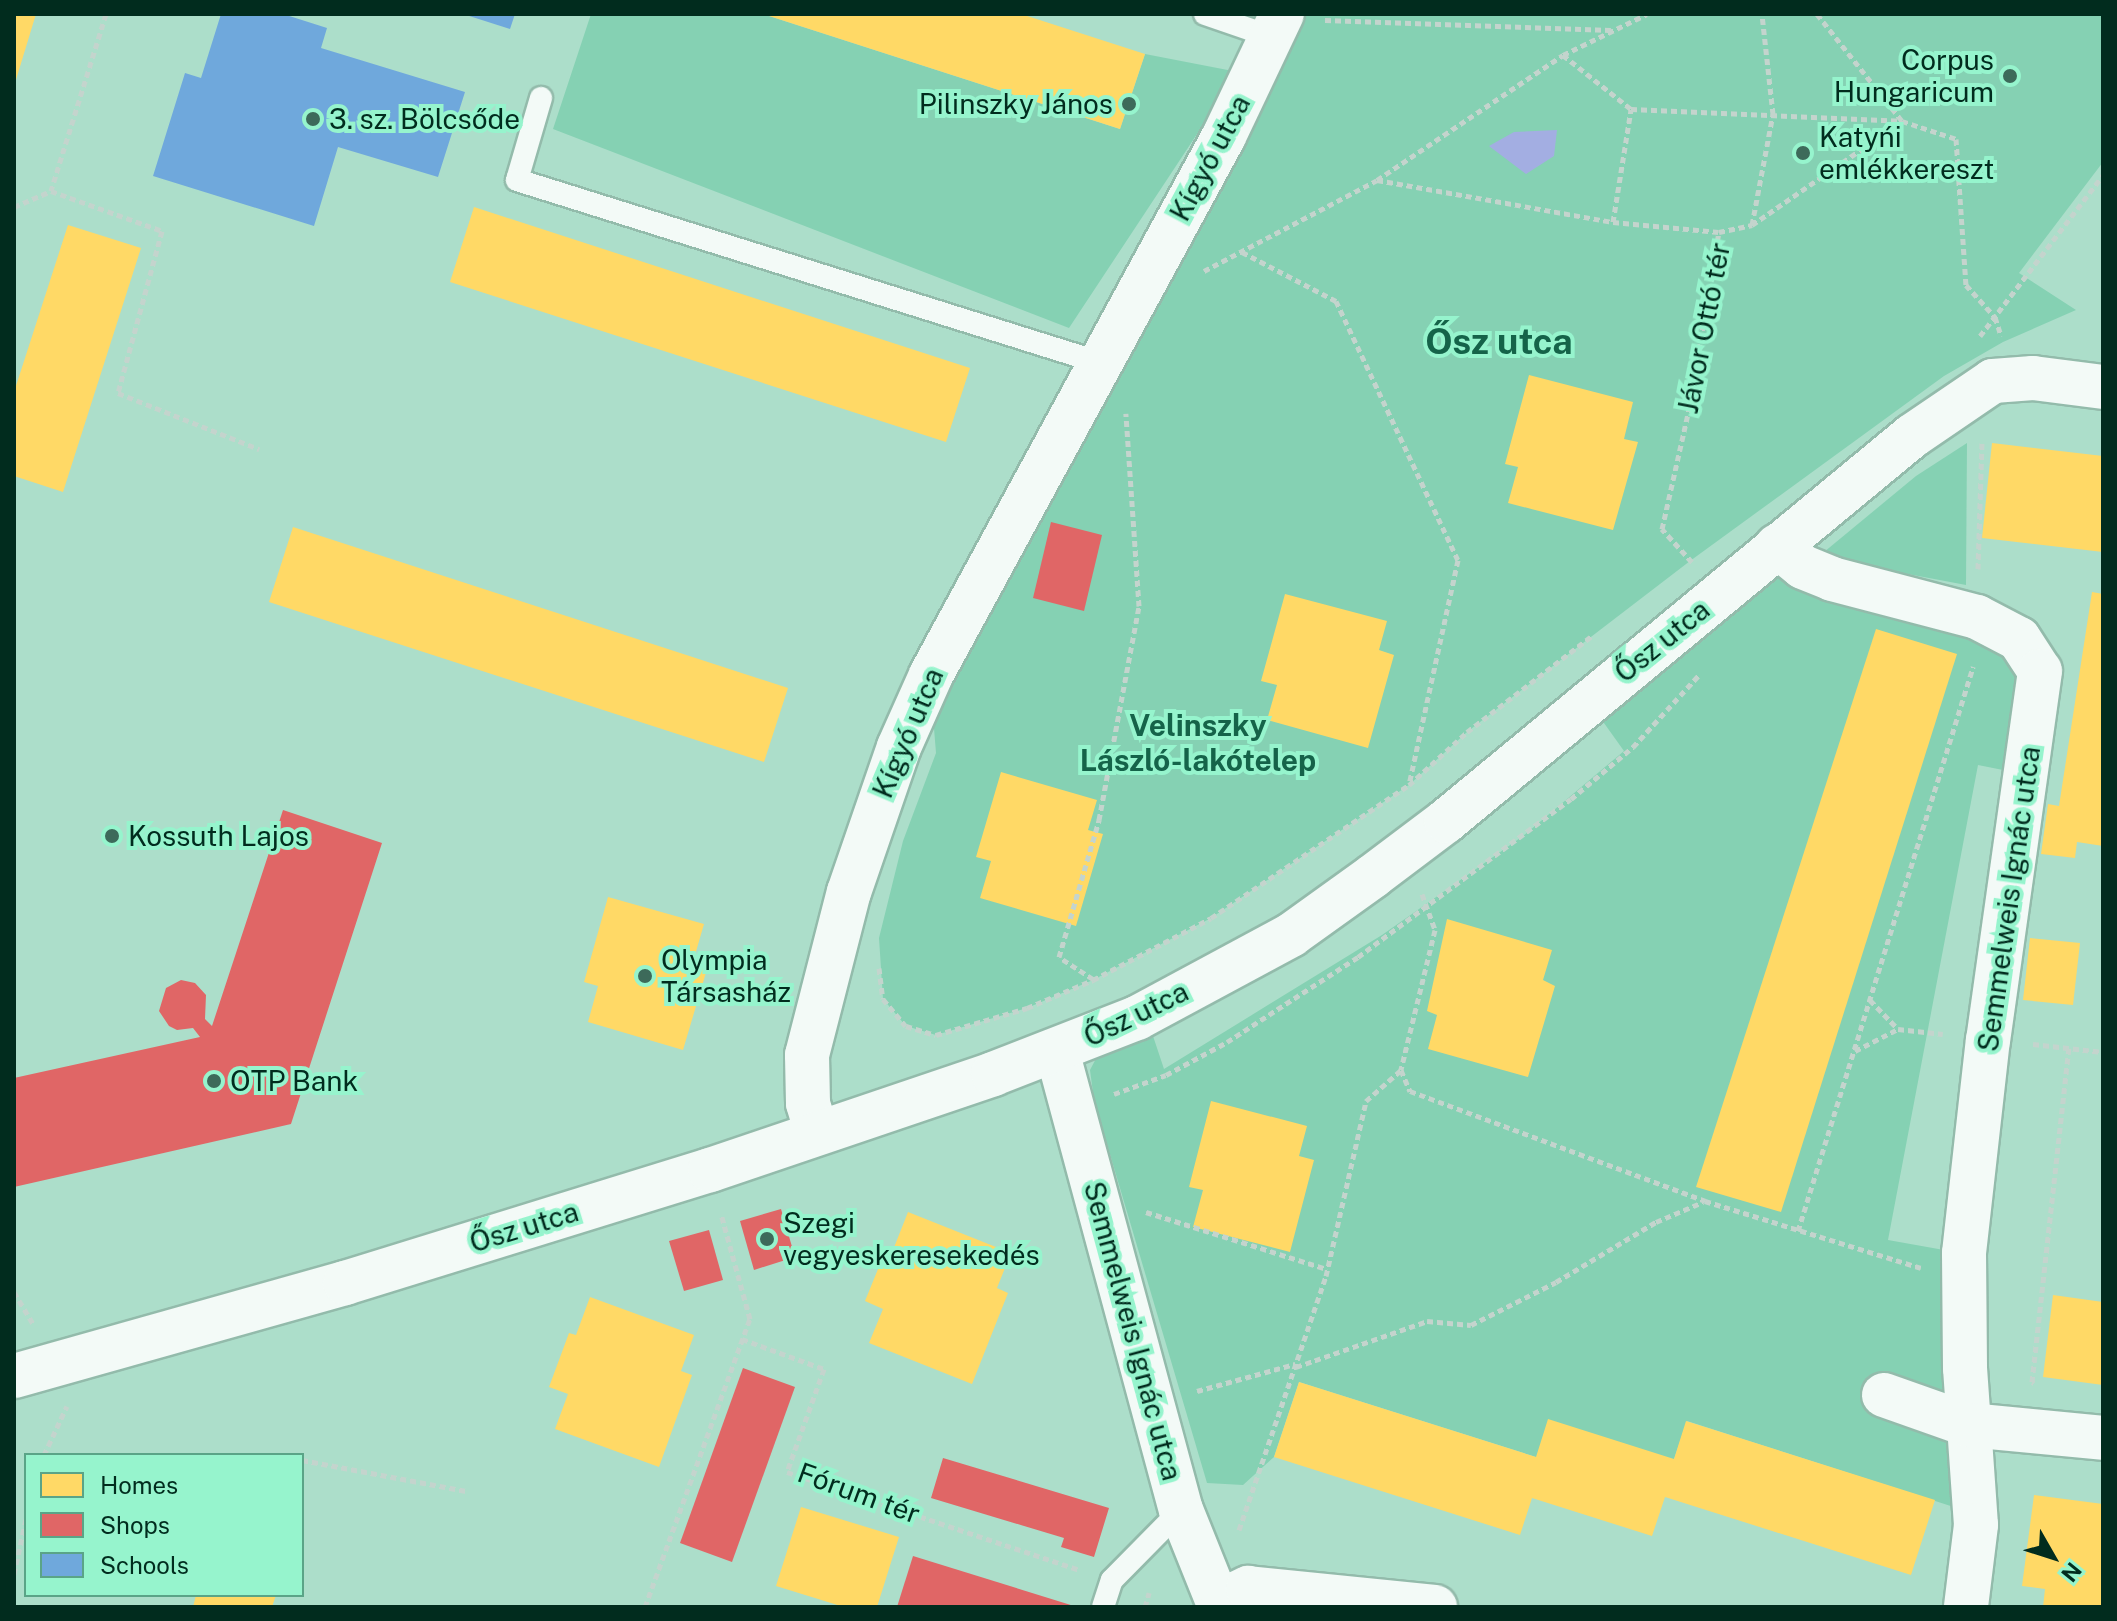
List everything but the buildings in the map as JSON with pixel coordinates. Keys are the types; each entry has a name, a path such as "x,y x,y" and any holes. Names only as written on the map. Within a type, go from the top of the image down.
{"street":[{"name":"Kígyó utca","path":"817,1133 808,1103 807,1055 873,815 931,675 1224,136 1278,23"},
{"name":"Ősz utca","path":"14,1376 345,1283 710,1170 1057,1051 1137,1018 1291,935 1401,855 1912,436 1982,364 2033,378 2103,387"},
{"name":"Semmelweis Ignác utca","path":"1777,546 1803,567 1832,579 1977,617 2019,639 2040,671 1988,1039 1962,1280 1976,1525 1966,1607"},
{"name":"Semmelweis Ignác utca","path":"1057,1051 1181,1510 1221,1607 1233,1595 1248,1588 1435,1607"},
{"path":"1884,1395 1969,1425 2103,1438"}],"lane":[{"path":"1205,14 1278,23"},
{"path":"541,98 517,180 1098,368"},
{"path":"1103,1607 1112,1580 1181,1510"}],"path":[{"path":"51,191 106,14"},
{"path":"1192,277 1377,180 1563,55 1647,14"},
{"name":"Jávor Ottó tér","path":"1725,590 1690,561 1662,529 1689,409 1719,232 1752,225 1773,114 1762,14"},
{"path":"1817,14 1902,121"},
{"path":"1278,23 1614,30"},
{"path":"1563,55 1631,109 1902,121 1956,139 1966,285 1995,317 2003,342 1982,364"},
{"path":"1613,222 1631,109"},
{"path":"1752,225 1902,121"},
{"path":"1798,1231 1975,660 1983,426 1982,364 1995,317 2103,175"},
{"path":"1377,180 1613,222 1719,232"},
{"path":"14,207 51,191 162,231 118,393 259,449"},
{"path":"1238,1534 1327,1269 1366,1101 1401,1070 1435,930 1428,906 1401,855 1409,785 1458,560 1336,301 1242,252"},
{"path":"1098,368 1122,378 1134,488 1139,606 1099,820 1059,957 1093,980 1111,1029"},
{"path":"1678,571 1703,552"},
{"path":"878,961 883,999 906,1026 936,1035 1027,1008 1093,980 1211,918 1409,785 1467,732 1603,628"},
{"path":"1118,1109 1114,1094 1166,1075 1227,1042 1512,846 1622,756 1708,666"},
{"path":"1854,1051 1898,1029 1870,1000"},
{"path":"1988,1039 2103,1052"},
{"path":"2046,1384 2032,1382 2069,1047"},
{"path":"1401,1070 1410,1091 1705,1201 1932,1272"},
{"path":"645,1607 750,1319 710,1170"},
{"path":"1141,1197 1145,1212 1327,1269"},
{"path":"1197,1391 1296,1365 1427,1321 1471,1325 1556,1282 1656,1222 1705,1201"},
{"name":"Fórum tér","path":"742,1339 824,1369 787,1472 1112,1580"},
{"path":"304,1460 466,1491"},
{"path":"14,1574 24,1532"}],"green space":[{"path":"591,14 763,14 1120,129 1145,54 1238,72 1069,328 553,129"},
{"path":"1283,14 2103,14 2103,162 2019,273 2076,310 2003,342 1944,376 1690,561 1467,732 1409,785 1211,918 1093,980 1027,1008 936,1035 906,1026 883,999 879,938 903,841 936,753 930,679"},
{"path":"1967,443 1966,585 1818,557 1916,476"},
{"path":"1777,546 2015,656 2021,683 2003,770 1978,765 1888,1240 1944,1250 1940,1274 1960,1509 1687,1421 1674,1459 1536,1457 1299,1382 1274,1457 1243,1485 1207,1483 1094,1100 1090,1070 1100,1051 1152,1033 1164,1069 1382,935 1523,836 1624,751 1599,716"}],"water":[{"path":"1557,130 1554,156 1526,174 1489,146 1514,132"}],"place":[{"name":"Corpus Hungaricum","path":"2010,76"},
{"name":"Pilinszky János","path":"1129,104"},
{"name":"3. sz. Bölcsőde","path":"313,119"},
{"name":"Katyńi emlékkereszt","path":"1803,153"},
{"name":"Kossuth Lajos","path":"112,836"},
{"name":"Olympia Társasház","path":"645,976"},
{"name":"OTP Bank","path":"214,1081"},
{"name":"Szegi vegyeskeresekedés","path":"767,1239"}],"district":[{"name":"Ősz utca","path":"1499,342"},
{"name":"Velinszky László-lakótelep","path":"1198,742"}]}
